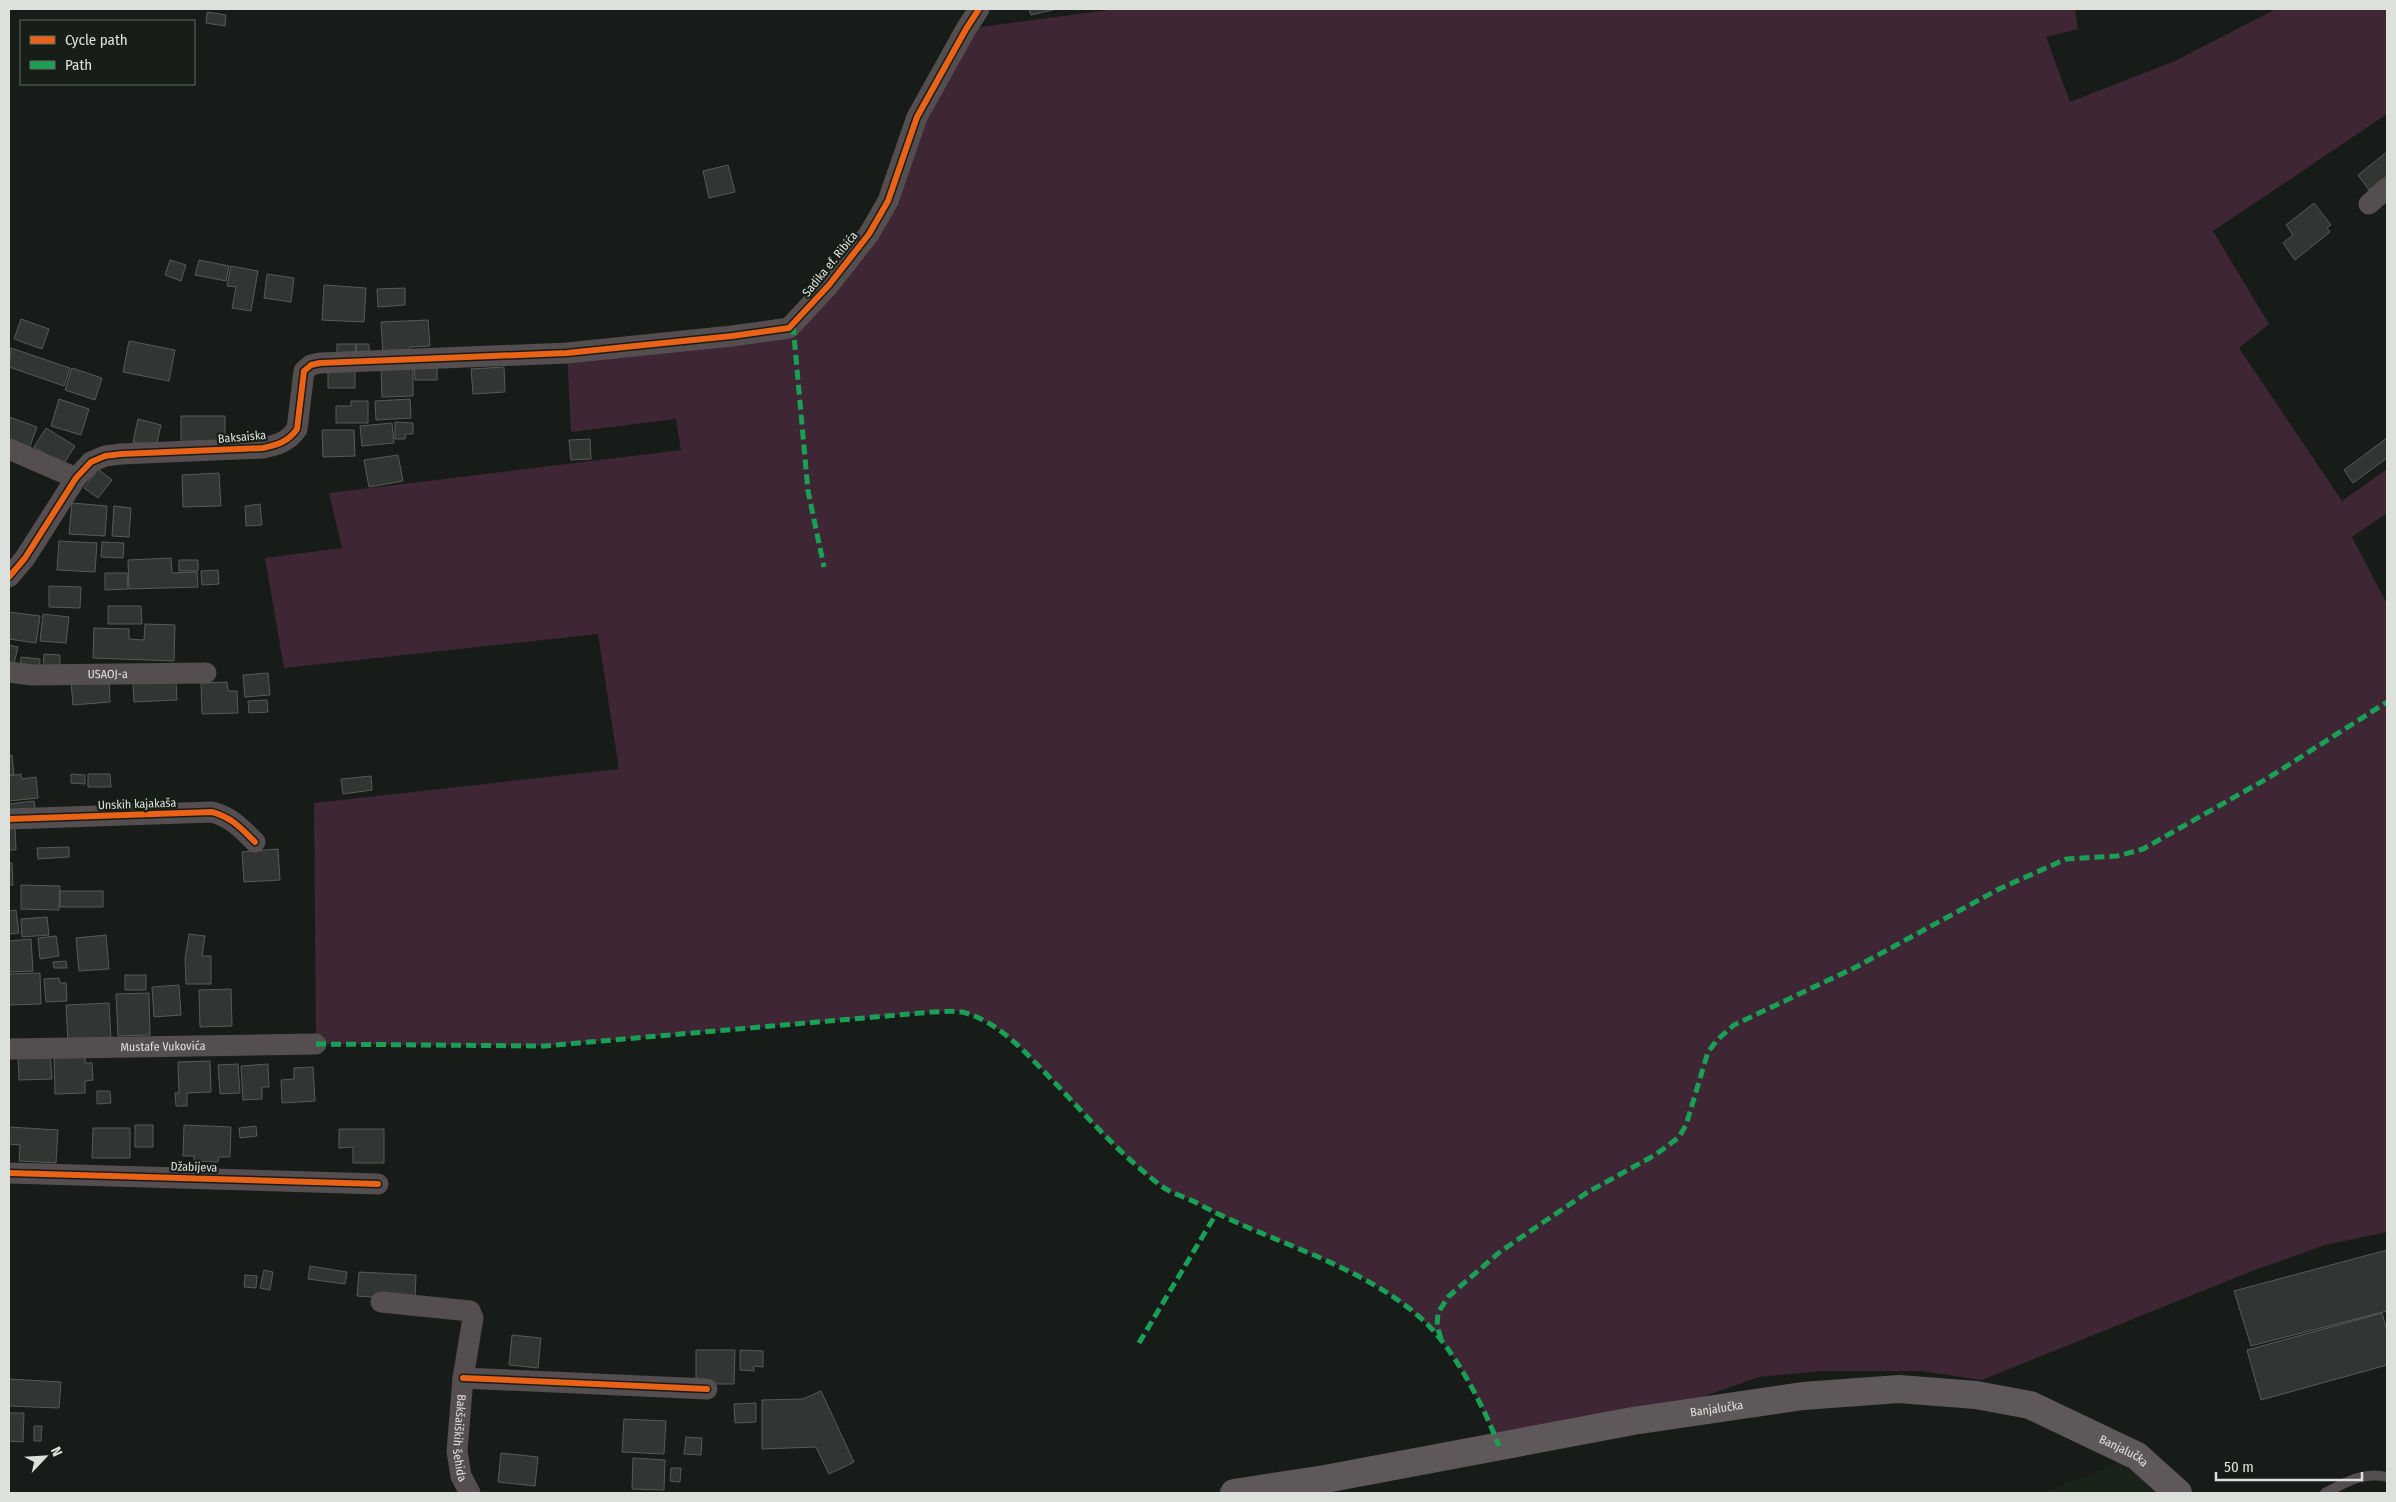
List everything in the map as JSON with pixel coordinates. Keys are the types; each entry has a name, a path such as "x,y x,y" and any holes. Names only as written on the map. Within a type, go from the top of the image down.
{"main road":[{"name":"Banjalučka","path":"1234,1493 1325,1479 1634,1421 1803,1396 1899,1389 1976,1395 2030,1405 2137,1456 2178,1493"}],"street":[{"name":"Sadika ef. Ribića","path":"567,353 732,336 789,328 793,325 829,285 869,234 888,201 918,117 979,9"},
{"path":"2369,204 2387,188"},
{"name":"Baksaiska","path":"9,577 25,558 76,478 91,462 105,456 263,448 280,444 291,437 297,429 304,371 311,365 320,362 567,353"},
{"path":"9,449 76,478"},
{"name":"USAOJ-a","path":"9,672 51,676 206,673"},
{"name":"Unskih kajakaša","path":"9,820 212,812 225,815 236,822 255,842"},
{"name":"Mustafe Vukovića","path":"9,1049 316,1044"},
{"name":"Džabijeva","path":"9,1173 378,1184"},
{"name":"Bakšaiških šehida","path":"381,1302 470,1311 473,1318 463,1378 458,1451 460,1476 470,1493"},
{"path":"463,1378 707,1390"}],"lane":[{"path":"2324,1493 2355,1478 2370,1474 2387,1477"}],"shaded area":[{"path":"1116,9 2075,9 2078,29 2046,37 2070,102 2175,61 2276,9 2387,9 2387,114 2213,231 2269,324 2239,348 2342,501 2387,469 2387,513 2352,537 2387,604 2387,1232 2325,1245 2252,1271 1982,1380 1920,1371 1822,1371 1759,1377 1633,1421 1499,1446 1468,1380 1447,1347 1424,1321 1399,1301 1344,1269 1164,1188 1119,1150 1016,1043 992,1025 966,1013 954,1011 932,1012 544,1046 316,1044 314,803 619,769 598,634 284,668 265,558 342,548 329,493 681,450 676,419 571,432 567,353 789,328 869,234 966,29"},
{"path":"2137,1456 2178,1493 2042,1493"}],"building":[{"path":"1029,9 1057,9 1031,15"},
{"path":"207,12 226,15 225,26 206,23"},
{"path":"2387,152 2387,176 2369,190 2358,175"},
{"path":"728,165 735,192 709,198 703,171"},
{"path":"2314,203 2331,225 2327,228 2330,232 2295,260 2283,243 2293,235 2286,225"},
{"path":"170,260 186,265 181,281 165,275"},
{"path":"199,260 229,266 226,281 195,275"},
{"path":"231,266 258,271 251,311 232,308 236,287 227,286"},
{"path":"267,274 294,278 291,302 264,298"},
{"path":"324,285 366,288 364,322 322,320"},
{"path":"405,288 405,305 378,307 377,289"},
{"path":"21,319 49,329 42,349 14,339"},
{"path":"428,320 430,346 410,347 410,354 383,355 381,322"},
{"path":"129,341 175,350 169,381 123,372"},
{"path":"337,344 356,344 356,357 337,357"},
{"path":"356,344 369,344 369,356 356,356"},
{"path":"11,348 70,368 64,386 9,367"},
{"path":"414,364 437,364 437,380 415,380"},
{"path":"328,365 355,365 355,388 328,388"},
{"path":"381,365 413,365 413,396 382,397"},
{"path":"504,367 505,392 473,394 471,369"},
{"path":"72,368 102,378 95,400 65,390"},
{"path":"59,399 89,409 81,435 51,426"},
{"path":"410,399 411,418 376,420 375,401"},
{"path":"351,401 368,401 368,423 336,423 336,406 351,406"},
{"path":"181,416 225,416 225,446 181,446"},
{"path":"9,417 37,427 28,452 9,445"},
{"path":"138,419 161,425 156,447 133,442"},
{"path":"395,422 413,423 413,434 406,434 405,439 395,439"},
{"path":"392,423 394,443 362,446 360,426"},
{"path":"46,428 75,446 63,465 34,447"},
{"path":"322,430 354,430 355,456 323,457"},
{"path":"2387,438 2387,458 2353,483 2344,470"},
{"path":"590,439 591,459 571,460 569,440"},
{"path":"398,455 403,481 369,487 364,460"},
{"path":"98,469 112,480 98,498 84,488"},
{"path":"219,473 221,506 183,507 182,475"},
{"path":"72,503 107,506 105,536 69,534"},
{"path":"260,504 262,525 246,526 245,506"},
{"path":"114,506 131,508 129,537 112,536"},
{"path":"59,541 97,543 95,572 57,570"},
{"path":"102,542 124,543 123,558 101,557"},
{"path":"171,558 172,573 197,572 198,587 129,589 128,560"},
{"path":"179,560 198,560 198,571 179,571"},
{"path":"218,570 219,584 202,585 201,571"},
{"path":"105,573 127,573 128,589 105,590"},
{"path":"49,586 81,587 80,608 49,607"},
{"path":"108,606 141,606 142,624 108,624"},
{"path":"9,612 40,616 36,643 9,639"},
{"path":"43,614 69,617 66,643 40,641"},
{"path":"145,624 175,625 174,661 93,658 94,628 129,629 129,639 144,640"},
{"path":"9,645 18,647 12,672 9,672"},
{"path":"44,654 60,655 60,665 43,672"},
{"path":"21,657 40,659 39,673 20,672"},
{"path":"268,673 270,695 245,697 243,675"},
{"path":"109,679 110,702 73,705 71,682"},
{"path":"176,681 177,700 134,702 133,683"},
{"path":"227,682 228,691 237,691 238,713 202,714 201,683"},
{"path":"267,700 268,712 249,713 248,701"},
{"path":"12,755 14,775 9,775 9,756"},
{"path":"21,774 22,779 36,777 38,798 9,801 9,776"},
{"path":"71,774 85,775 85,784 71,783"},
{"path":"88,774 110,774 111,787 88,787"},
{"path":"371,776 372,790 343,794 341,779"},
{"path":"34,801 36,813 9,816 9,804"},
{"path":"15,826 16,850 9,850 9,827"},
{"path":"69,847 69,857 38,859 37,848"},
{"path":"278,849 280,880 244,882 242,852"},
{"path":"9,863 12,863 13,885 9,885"},
{"path":"21,885 60,886 59,910 21,909"},
{"path":"60,891 103,891 103,907 60,907"},
{"path":"16,910 19,933 9,934 9,911"},
{"path":"47,917 49,935 22,937 21,919"},
{"path":"189,934 205,936 202,956 211,956 211,984 186,984 185,959"},
{"path":"106,935 109,969 79,971 76,938"},
{"path":"56,936 59,956 40,959 38,938"},
{"path":"31,939 33,971 9,972 9,941"},
{"path":"66,961 67,968 54,968 53,962"},
{"path":"40,973 41,1004 9,1005 9,974"},
{"path":"125,975 146,975 146,990 125,990"},
{"path":"59,978 60,983 66,983 67,1001 46,1002 44,979"},
{"path":"179,985 181,1015 154,1017 152,987"},
{"path":"231,989 232,1026 200,1027 199,990"},
{"path":"149,993 150,1035 118,1036 116,994"},
{"path":"109,1003 111,1039 68,1042 66,1005"},
{"path":"50,1054 52,1079 19,1080 18,1056"},
{"path":"85,1055 85,1063 92,1063 93,1080 85,1081 85,1093 55,1094 54,1056"},
{"path":"210,1061 211,1092 187,1093 187,1106 176,1106 175,1093 179,1093 178,1062"},
{"path":"238,1064 240,1093 220,1094 218,1065"},
{"path":"268,1064 269,1087 262,1087 262,1099 243,1100 241,1066"},
{"path":"313,1067 315,1101 282,1103 281,1080 294,1079 294,1068"},
{"path":"97,1091 110,1091 111,1103 97,1104"},
{"path":"135,1125 153,1125 153,1147 135,1147"},
{"path":"184,1125 231,1127 230,1157 219,1157 218,1162 194,1161 194,1156 183,1156"},
{"path":"256,1126 257,1136 240,1138 239,1128"},
{"path":"9,1127 58,1130 56,1163 19,1161 20,1145 9,1144"},
{"path":"93,1128 130,1128 130,1158 92,1158"},
{"path":"339,1129 384,1129 384,1163 353,1163 353,1147 339,1148"},
{"path":"2387,1250 2387,1311 2251,1346 2234,1291"},
{"path":"310,1266 347,1272 345,1284 308,1279"},
{"path":"264,1270 273,1272 270,1290 260,1288"},
{"path":"359,1272 416,1275 415,1300 357,1296"},
{"path":"245,1275 257,1276 256,1288 244,1287"},
{"path":"2382,1313 2387,1331 2387,1365 2261,1400 2247,1350"},
{"path":"512,1335 541,1338 538,1368 509,1365"},
{"path":"696,1350 735,1350 734,1384 696,1384"},
{"path":"740,1350 763,1351 763,1367 754,1366 754,1371 740,1370"},
{"path":"9,1379 61,1382 59,1408 9,1406"},
{"path":"821,1391 854,1462 829,1474 816,1447 762,1449 762,1400 803,1399"},
{"path":"756,1403 756,1422 735,1423 734,1404"},
{"path":"9,1413 24,1413 23,1442 9,1441"},
{"path":"624,1419 666,1421 664,1454 622,1452"},
{"path":"34,1426 42,1426 41,1441 34,1441"},
{"path":"686,1437 702,1438 701,1455 684,1454"},
{"path":"501,1453 538,1457 535,1486 498,1482"},
{"path":"633,1458 665,1460 664,1490 632,1489"},
{"path":"671,1468 681,1468 680,1482 670,1481"}],"marked path":[{"path":"793,325 808,491 824,567"},
{"path":"1441,1339 1437,1325 1438,1313 1448,1297 1501,1251 1588,1192 1655,1155 1679,1137 1686,1125 1708,1052 1717,1040 1734,1025 1856,967 1999,889 2066,859 2117,856 2143,849 2268,778 2387,702"},
{"path":"316,1044 544,1046 932,1012 954,1011 966,1013 992,1025 1016,1043 1119,1150 1164,1188 1344,1269 1399,1301 1424,1321 1447,1347 1468,1380 1499,1446"},
{"path":"1139,1343 1216,1214"}],"cycle path":[{"path":"9,577 25,558 76,478 91,462 105,456 121,454 273,446 290,437 297,429 304,371 311,365 320,363 567,353 732,336 789,328 829,285 869,234 888,201 917,117 979,9"},
{"path":"9,819 212,812 230,820 255,842"},
{"path":"9,1173 378,1184"},
{"path":"463,1378 707,1389"}]}
